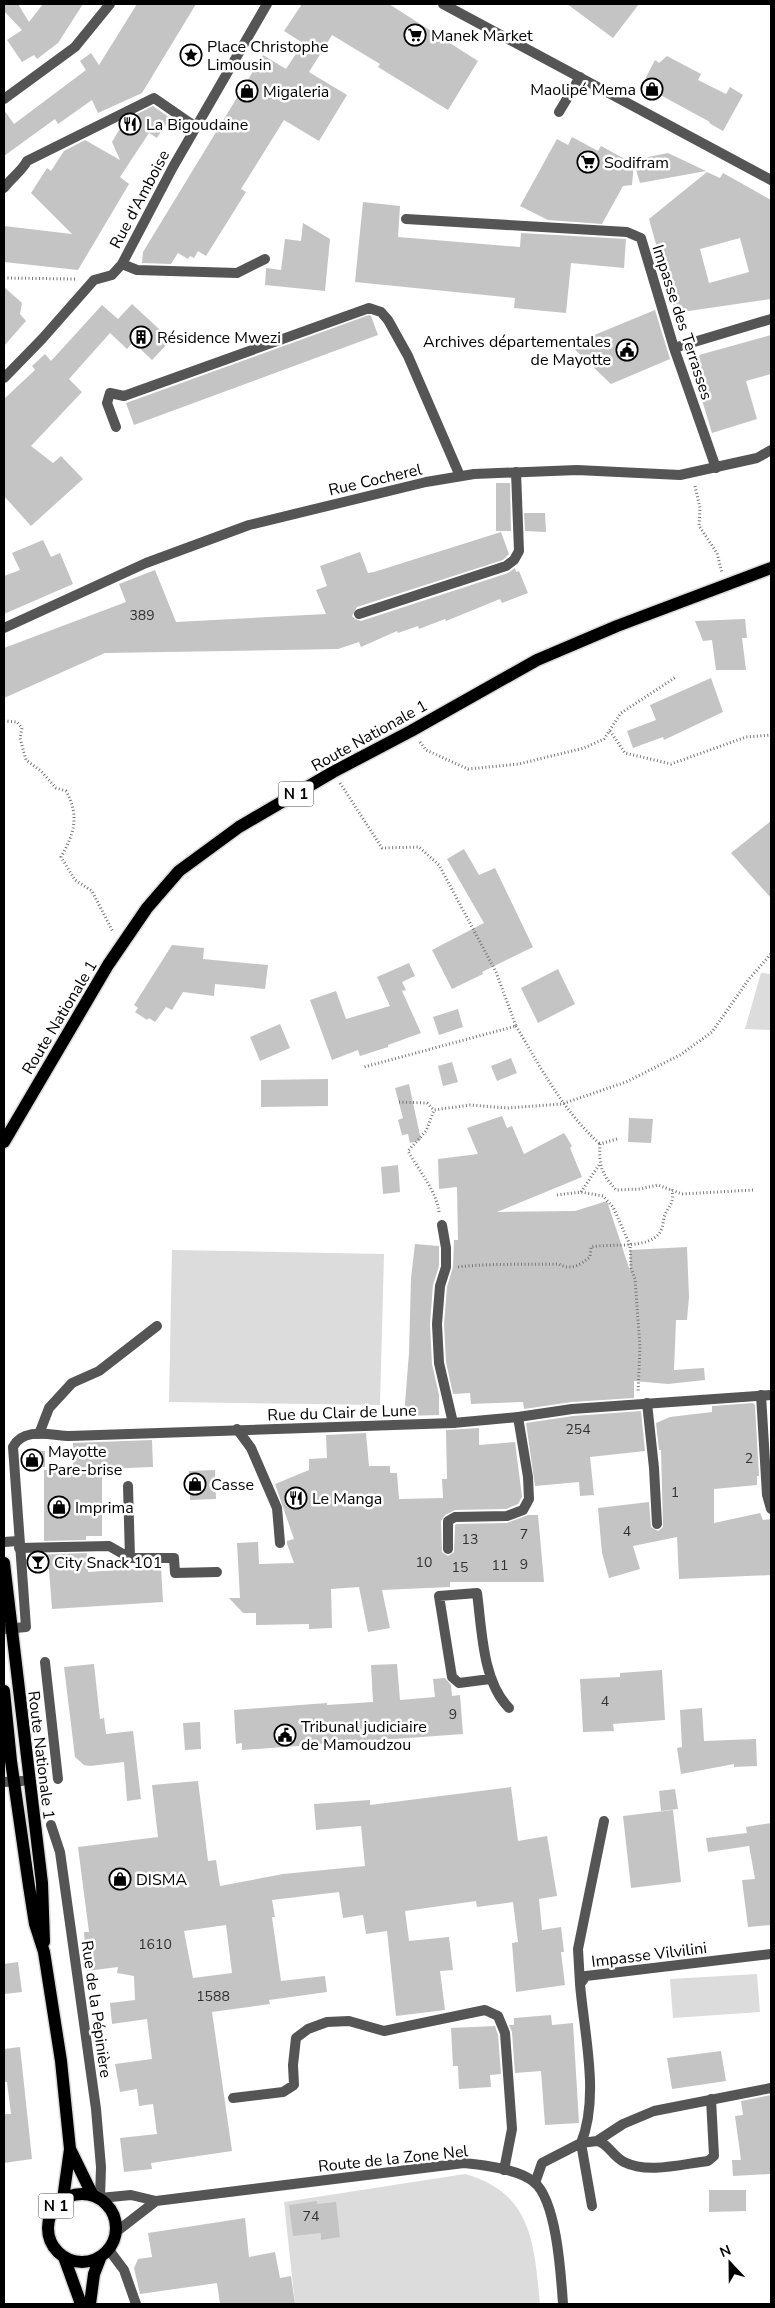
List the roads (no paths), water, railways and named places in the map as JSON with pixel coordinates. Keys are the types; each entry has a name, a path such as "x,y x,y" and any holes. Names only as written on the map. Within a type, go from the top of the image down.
{"main road":[{"name":"Route Nationale 1","path":"4,1142 122,945 147,908 179,871 239,828 333,772 411,731 536,660 617,626 771,568"},
{"name":"Route Nationale 1","path":"4,1563 7,1629 42,1883 45,1922 44,1952"},
{"name":"Route Nationale 1","path":"4,1691 13,1781 35,1924 44,1952 61,2061 70,2149 63,2199 50,2214 48,2233 56,2251 64,2257 81,2304"},
{"name":"Route Nationale 1","path":"70,2149 96,2196 114,2213 116,2232"},
{"name":"N 1","path":"63,2199 72,2195 96,2196"},
{"path":"90,2304 94,2274 116,2232"},
{"path":"64,2257 83,2262 105,2253"}],"street":[{"path":"4,99 75,47 110,4"},
{"name":"Rue d'Amboise","path":"4,378 42,339 92,282 112,275 122,264 196,128 267,4"},
{"path":"442,4 771,180"},
{"path":"558,112 580,77"},
{"path":"4,188 13,176 24,167 27,161 154,98 196,128"},
{"name":"Impasse des Terrasses","path":"406,219 627,232 641,238 674,348 716,468"},
{"path":"122,264 137,270 237,273 265,259"},
{"path":"116,426 107,403 110,392 124,396 369,308 381,312 388,320 408,356 460,476"},
{"path":"674,348 771,319"},
{"name":"Rue Cocherel","path":"4,628 146,563 249,525 426,482 460,476 577,470 680,475 757,458 771,450"},
{"path":"359,614 506,566 514,560 519,551 516,472"},
{"path":"442,1225 446,1248 446,1267 440,1286 437,1324 439,1363 453,1422"},
{"path":"39,1434 49,1408 72,1383 99,1371 157,1326"},
{"path":"766,1395 767,1495 771,1509"},
{"name":"Rue du Clair de Lune","path":"7,1629 26,1627 12,1447 22,1436 39,1434 69,1436 312,1429 453,1422 518,1417 572,1409 766,1395"},
{"path":"643,1403 654,1468 657,1524"},
{"path":"448,1549 448,1521 455,1517 507,1516 523,1510 529,1499 528,1476 518,1417"},
{"path":"237,1430 251,1448 277,1508 280,1543"},
{"path":"128,1486 130,1558"},
{"path":"4,1542 110,1546 130,1558 174,1558 175,1574 217,1572"},
{"path":"490,1680 459,1683 452,1678 439,1596 477,1593 490,1680 500,1699 509,1708"},
{"path":"45,1662 58,1779"},
{"path":"580,1984 578,1949 604,1820"},
{"name":"Rue de la Pépinière","path":"51,1825 60,1852 96,2109 101,2167 96,2196"},
{"name":"Impasse Vilvilini","path":"581,2143 590,2107 580,1984 586,1976 771,1954"},
{"path":"233,2098 282,2092 294,2085 292,2065 296,2038 308,2029 327,2022 349,2021 384,2031 485,2010 498,2016 505,2032 512,2129 504,2170"},
{"path":"597,2141 623,2124 654,2111 771,2088"},
{"path":"563,2304 554,2229 544,2198 534,2182 542,2163 581,2143 597,2141 605,2143 618,2159 630,2165 644,2168 708,2161 714,2156 711,2099"},
{"path":"581,2143 592,2206"},
{"name":"Route de la Zone Nel","path":"96,2196 131,2195 156,2201 464,2163 490,2166 534,2182"},
{"path":"116,2232 156,2201"},
{"path":"105,2253 124,2270 136,2304"}],"place":[{"name":"Manek Market","path":"415,35"},
{"name":"Place Christophe Limousin","path":"191,55"},
{"name":"Maolipé Mema","path":"652,89"},
{"name":"Migaleria","path":"247,91"},
{"name":"La Bigoudaine","path":"130,124"},
{"name":"Sodifram","path":"588,162"},
{"name":"Résidence Mwezi","path":"141,337"},
{"name":"Archives départementales de Mayotte","path":"627,350"},
{"name":"Mayotte Pare-brise","path":"32,1460"},
{"name":"Casse","path":"195,1484"},
{"name":"Le Manga","path":"296,1498"},
{"name":"Imprima","path":"59,1507"},
{"name":"City Snack 101","path":"38,1562"},
{"name":"Tribunal judiciaire de Mamoudzou","path":"285,1735"},
{"name":"DISMA","path":"120,1879"}]}
